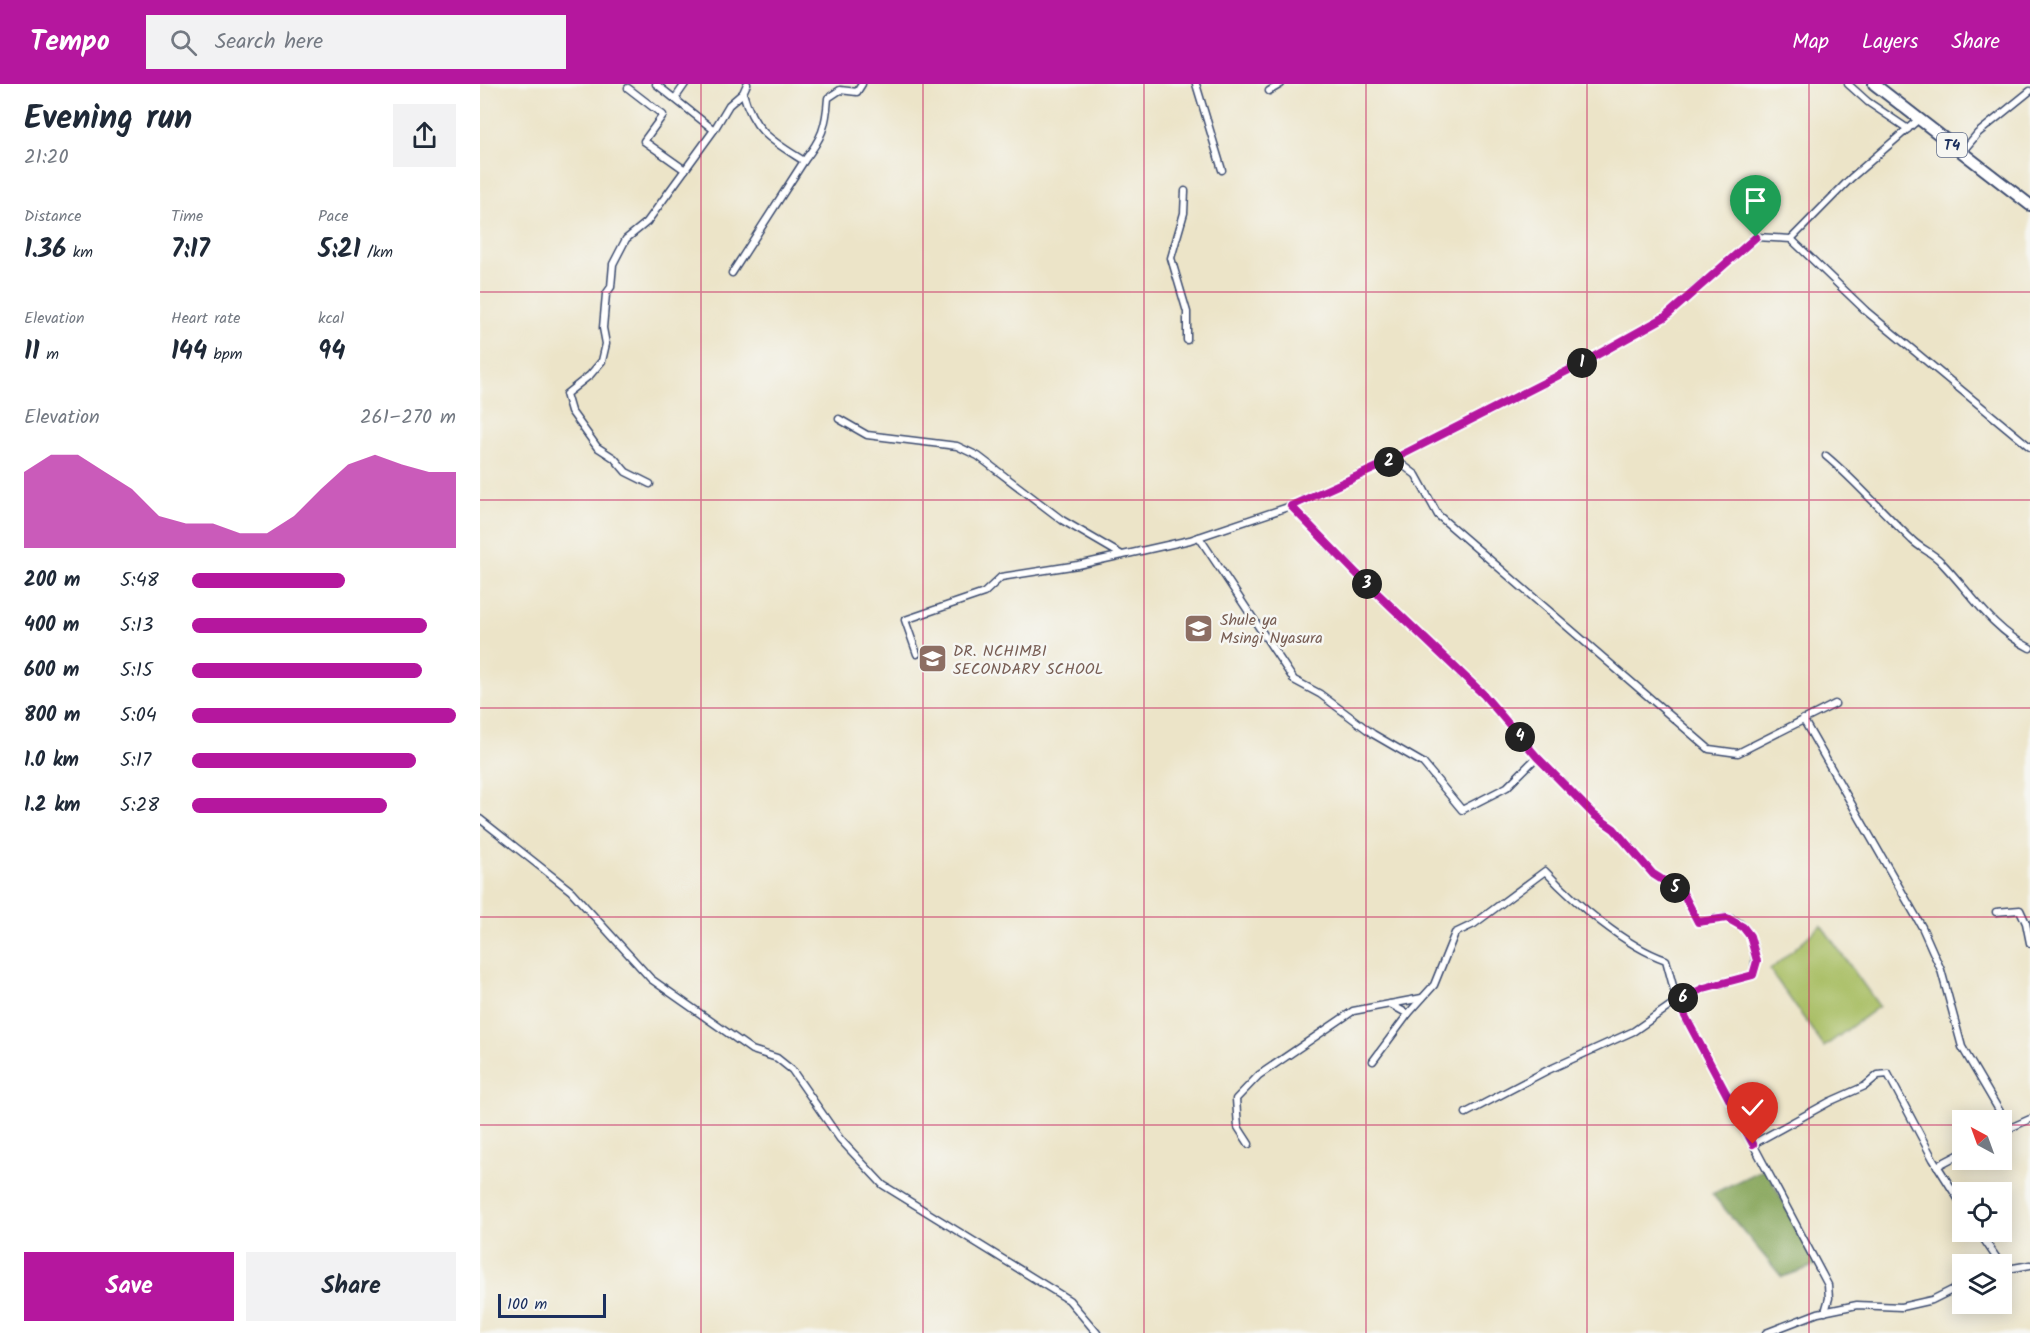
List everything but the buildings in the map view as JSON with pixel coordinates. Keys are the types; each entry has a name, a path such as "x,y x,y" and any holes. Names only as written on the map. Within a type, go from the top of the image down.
{"highway":[{"name":"T4","path":"1874,84 2030,205"}],"street":[{"path":"656,84 714,130"},
{"path":"680,104 676,97 685,84"},
{"path":"650,484 626,472 614,458 597,447 571,411 566,394 590,375 602,361 606,344 603,328 606,294 611,287 613,264 626,239 647,222 714,130 729,105 743,93 747,84"},
{"path":"732,273 804,161 821,140 827,120 828,98 840,90 857,92 862,84"},
{"path":"1196,84 1222,170"},
{"path":"1269,92 1281,84"},
{"path":"1848,84 1868,102 1908,129"},
{"path":"628,88 663,115 644,141 685,170"},
{"path":"1962,152 1978,133 2030,91"},
{"path":"743,93 758,128 767,138 804,161"},
{"path":"1791,239 1851,178 1919,119"},
{"path":"1185,191 1184,213 1176,234 1171,258 1188,312 1187,340"},
{"path":"917,654 905,620 984,593 1001,577 1122,555 1199,537 1291,506 1395,459 1577,366 1665,317 1756,237 1791,239 1866,311 2030,447"},
{"path":"839,419 867,435 957,446 978,456 1062,520 1122,555"},
{"path":"1826,456 1866,491 1921,549 1940,560 1997,625 2014,640 2030,648"},
{"path":"1395,459 1416,475 1438,515 1709,749 1738,753 1835,704"},
{"path":"1291,506 1357,574 1483,694 1537,757 1594,815 1614,829 1653,874 1683,893 1698,922 1727,918 1743,927 1750,936 1757,961 1753,975 1704,988 1677,1001 1634,1031 1546,1071 1466,1113"},
{"path":"1199,537 1294,680 1320,694 1373,734 1423,763 1462,810 1507,787 1537,757"},
{"path":"1803,719 1922,927 1941,970 1962,1047 1999,1110"},
{"path":"480,819 571,891 651,979 752,1050 777,1058 792,1070 840,1139 883,1185 1069,1300 1097,1333"},
{"path":"1373,1061 1408,1014 1434,985 1455,933 1474,924 1545,871 1569,897 1644,952 1666,960 1677,1001 1828,1285 1829,1298 1825,1312"},
{"path":"1996,912 2020,910 2026,923 2030,943"},
{"path":"1249,1144 1238,1127 1236,1109 1236,1099 1248,1085 1353,1011 1423,998"},
{"path":"1389,1004 1408,1014"},
{"path":"1753,1144 1831,1101 1865,1086 1878,1075 1888,1074 1952,1189"},
{"path":"2012,1128 2030,1119"},
{"path":"1937,1166 1952,1158"},
{"path":"2012,1268 2030,1265"},
{"path":"1766,1333 1825,1312 1857,1305 1901,1306 1932,1300 1952,1290"}],"green space":[{"path":"1821,925 1879,1006 1824,1047 1770,970"},
{"path":"1765,1168 1817,1265 1782,1277 1712,1194"}],"place":[{"name":"Shule ya Msingi Nyasura","path":"1199,628"},
{"name":"DR. NCHIMBI SECONDARY SCHOOL","path":"932,659"}],"route":[{"path":"1753,1144 1677,1001 1704,988 1753,975 1757,961 1750,936 1743,927 1727,918 1698,922 1683,893 1653,874 1614,829 1594,815 1537,757 1483,694 1357,574 1291,506 1382,465 1577,366 1665,317 1756,237"}]}
